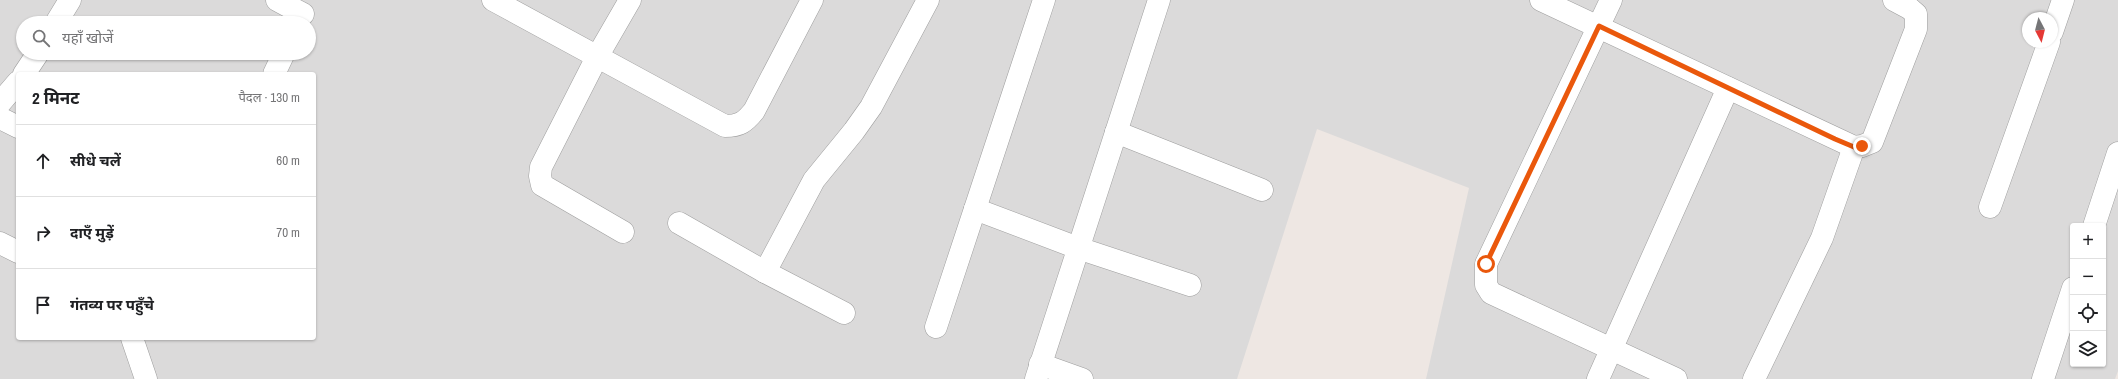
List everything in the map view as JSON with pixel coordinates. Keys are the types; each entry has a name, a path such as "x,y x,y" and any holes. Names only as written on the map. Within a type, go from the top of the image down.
{"street":[{"path":"60,16 70,0"},
{"path":"277,0 304,12"},
{"path":"493,0 725,126 738,126 746,121 754,111 812,0"},
{"path":"623,232 542,185 540,176 541,167 597,56 630,0"},
{"path":"765,272 814,180 854,131 871,107 928,0"},
{"path":"936,327 1044,0"},
{"path":"1082,379 1038,372 1159,0"},
{"path":"1541,0 1854,147 1872,142 1916,28 1920,7 1909,8 1894,0"},
{"path":"1611,0 1486,264 1484,275 1486,285 1491,293 1676,379"},
{"path":"2058,15 2063,0"},
{"path":"1990,207 2046,48"},
{"path":"25,72 33,60"},
{"path":"275,72 281,60"},
{"path":"0,103 16,84"},
{"path":"1598,379 1728,88"},
{"path":"0,118 16,126"},
{"path":"1116,132 1262,190"},
{"path":"1754,379 1822,238 1854,147"},
{"path":"2095,223 2118,153"},
{"path":"975,209 1078,248 1190,285"},
{"path":"680,223 765,272 844,313"},
{"path":"0,243 16,251"},
{"path":"2043,379 2071,295"},
{"path":"133,340 146,379"}],"shaded area":[{"path":"0,0 2118,0 2118,371 2115,379 1426,379 1469,188 1317,129 1237,379 0,379"}],"route":[{"path":"1486,264 1599,26 1835,139 1854,147 1862,146"}]}
